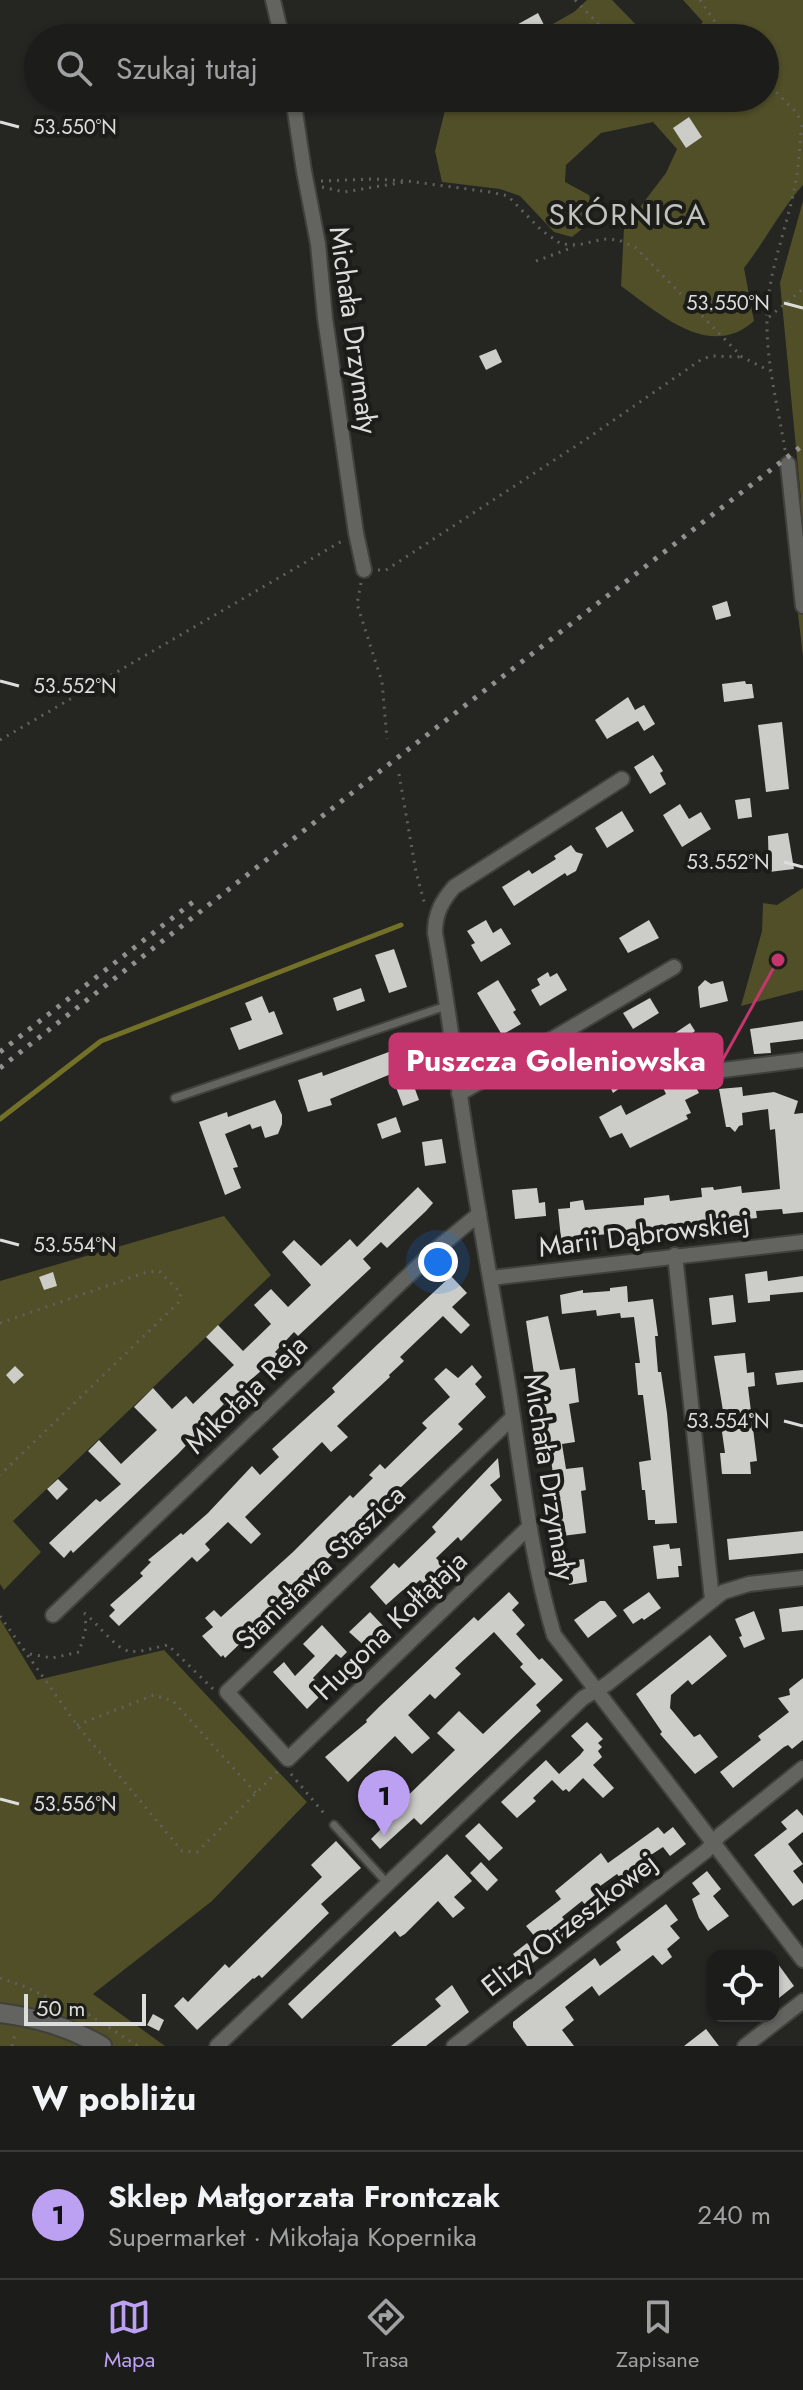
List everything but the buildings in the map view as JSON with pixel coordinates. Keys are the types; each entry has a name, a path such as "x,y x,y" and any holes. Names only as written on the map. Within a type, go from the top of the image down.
{"street":[{"path":"273,0 279,24"},
{"name":"Michała Drzymały","path":"296,112 318,244 325,318 364,570"},
{"path":"788,464 803,606"},
{"path":"435,922 442,901 454,887 622,779"},
{"name":"Michała Drzymały","path":"435,922 528,1528 543,1601 554,1635 803,1960"},
{"path":"459,1094 674,967"},
{"path":"707,1072 803,1060"},
{"name":"Mikołaja Reja","path":"53,1615 434,1251 479,1214"},
{"name":"Marii Dąbrowskiej","path":"491,1278 803,1242"},
{"path":"675,1255 712,1599"},
{"name":"Stanisława Staszica","path":"227,1692 513,1417"},
{"name":"Hugona Kołłątaja","path":"286,1762 528,1528"},
{"path":"217,2046 583,1698 607,1684 723,1592 749,1584 803,1578"},
{"path":"227,1692 286,1762"},
{"name":"Elizy Orzeszkowej","path":"454,2046 706,1851 803,1768"},
{"path":"745,2046 803,2001"},
{"path":"9,2020 41,2020 67,2027 102,2046"}],"lane":[{"path":"175,1098 448,1005"},
{"path":"334,1825 388,1884"}],"path":[{"path":"575,0 598,24"},
{"path":"700,0 716,24"},
{"path":"779,94 802,121 796,180 770,282 767,319 770,371 788,464"},
{"path":"307,174 319,186 344,192 411,181"},
{"path":"307,174 318,181 411,181 508,196 552,239 561,244 578,245"},
{"path":"536,261 578,245 604,239 619,240 636,248 742,357 770,371"},
{"path":"767,319 803,289"},
{"path":"387,739 382,682 357,604 364,570 386,570 702,359 712,356 742,357"},
{"path":"0,740 356,533"},
{"path":"399,774 422,899 435,922"},
{"path":"0,1323 147,1272 159,1271 181,1293 178,1303 0,1475"},
{"path":"29,1654 52,1658 79,1652 86,1628 84,1613 75,1594"},
{"path":"84,1613 120,1648 129,1652 168,1645 215,1691 227,1692"},
{"path":"0,1616 77,1725 182,1851 197,1852 278,1771"},
{"path":"77,1725 154,1695 173,1701 256,1793"},
{"path":"286,1762 334,1825"},
{"path":"0,1978 80,2009 138,2046"},
{"path":"9,2020 12,2046"}],"shaded area":[{"path":"587,0 612,0 635,24 553,24"},
{"path":"683,0 803,0 803,185 744,268 754,321 737,332 720,336 702,335 685,329 621,286 624,228 666,173 677,149 653,122 601,133 566,165 565,182 589,195 593,210 582,229 572,237 554,232 520,196 500,189 442,182 435,151 445,112 779,112 779,24 701,24 703,22"},
{"path":"803,201 803,656 785,506 801,499 780,283"},
{"path":"803,888 803,990 741,1006 762,931 763,903 777,905"},
{"path":"224,1216 271,1275 13,1521 41,1552 4,1590 0,1584 0,1281"},
{"path":"0,1619 37,1680 164,1650 307,1802 212,1901 93,1994 165,2046 0,2046"}],"waterway":[{"path":"0,1119 101,1041 401,925"}],"railway":[{"path":"0,1068 803,445"},
{"path":"0,1052 193,902"}],"place":[{"name":"Puszcza Goleniowska","path":"778,960"},
{"name":"Sklep Małgorzata Frontczak","path":"384,1836"}],"district":[{"name":"SKÓRNICA","path":"628,215"}]}
